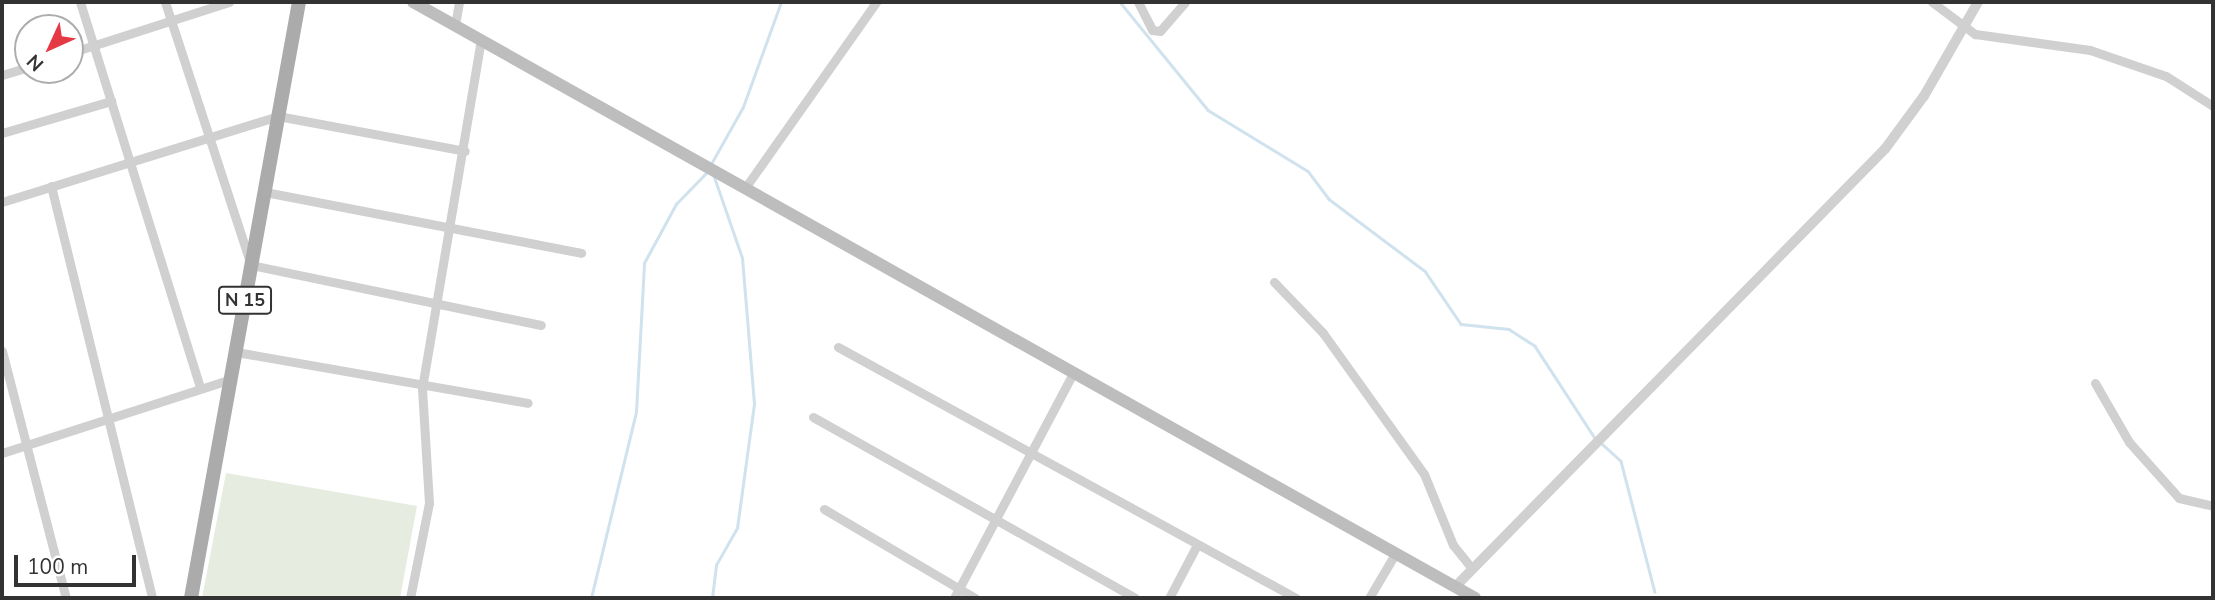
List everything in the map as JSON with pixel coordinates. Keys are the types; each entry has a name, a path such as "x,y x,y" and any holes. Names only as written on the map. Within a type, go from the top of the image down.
{"main road":[{"name":"N 15","path":"191,598 299,2"},
{"path":"413,2 1475,598"}],"street":[{"path":"80,2 200,388"},
{"path":"165,2 251,265 541,325"},
{"path":"84,48 229,2"},
{"path":"455,25 459,2"},
{"path":"745,188 876,2"},
{"path":"1138,2 1152,30 1160,31 1185,2"},
{"path":"1932,2 1964,27 1988,38 2091,50 2166,76 2213,106"},
{"path":"1455,587 1471,567 1885,149 1978,2"},
{"path":"410,598 429,503 423,382 465,151 481,40"},
{"path":"2,133 111,101"},
{"path":"2,202 278,116 465,151"},
{"path":"51,186 113,417 152,598"},
{"path":"264,192 581,253"},
{"path":"1274,282 1323,333 1424,474 1453,545 1471,567"},
{"path":"838,347 1296,598"},
{"path":"2,351 66,598"},
{"path":"236,352 423,382 528,403"},
{"path":"957,594 1034,454 1073,373"},
{"path":"2,453 231,379"},
{"path":"2095,383 2129,442 2179,498 2213,506"},
{"path":"813,417 1135,598"},
{"path":"824,509 957,594 975,598"},
{"path":"1169,598 1197,545"},
{"path":"1368,598 1395,554"}],"shaded area":[{"path":"226,473 417,506 400,598 202,598"}],"waterway":[{"path":"711,164 743,107 781,2"},
{"path":"1120,2 1208,110 1308,171 1329,199 1425,271 1461,324 1509,329 1535,346 1595,438"},
{"path":"591,598 636,412 644,263 676,204 706,173"},
{"path":"712,598 716,565 737,528 754,404 742,258 714,177"},
{"path":"1600,442 1621,461 1655,592"}]}
